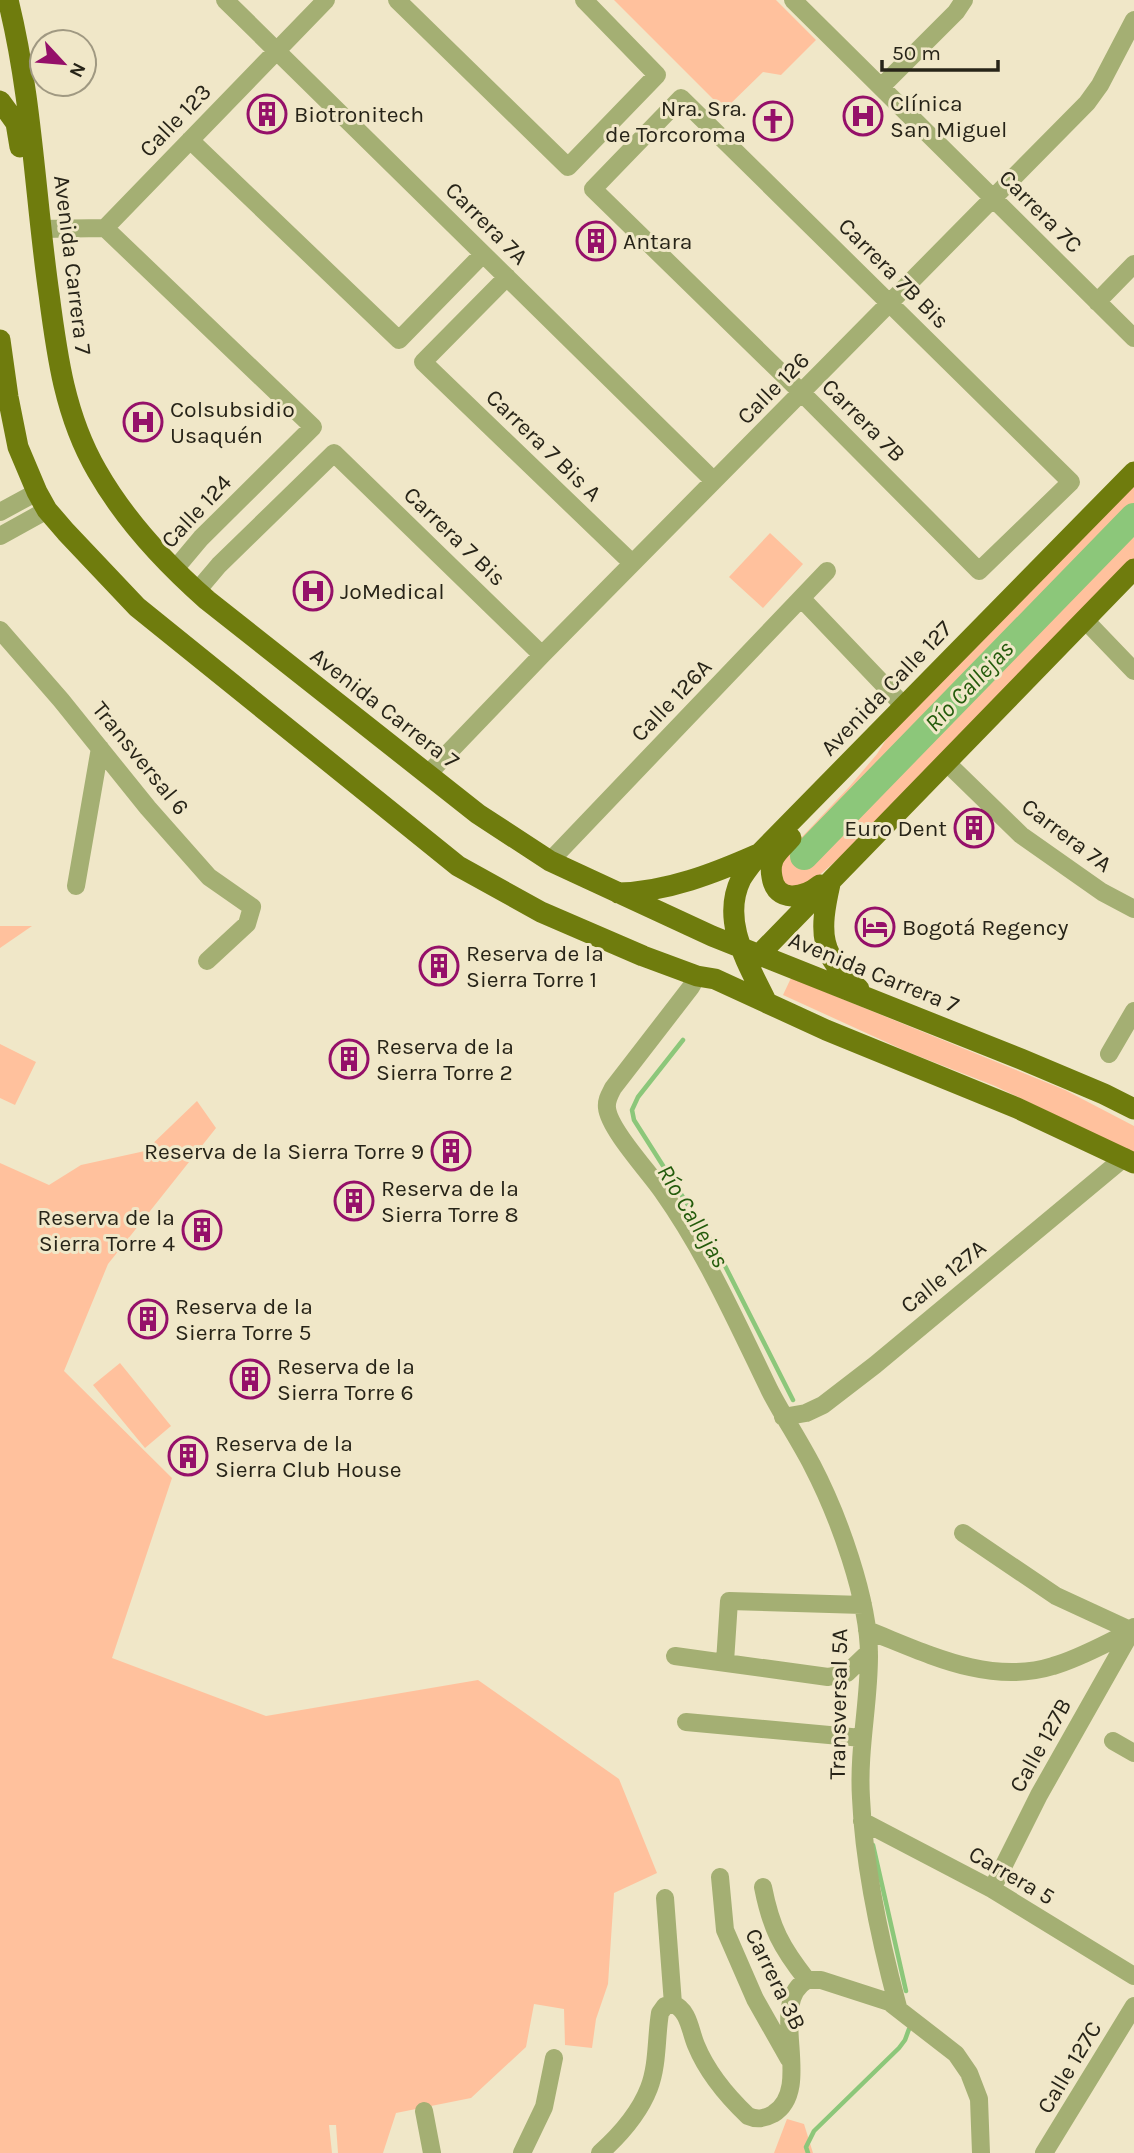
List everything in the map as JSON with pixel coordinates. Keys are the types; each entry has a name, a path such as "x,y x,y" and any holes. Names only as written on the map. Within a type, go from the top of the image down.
{"main road":[{"name":"Avenida Carrera 7","path":"8,0 28,98 40,229 63,387 82,438 114,498 141,533 197,591 487,821 550,861 750,955 1021,1059 1104,1094 1134,1110"},
{"path":"0,101 16,123 30,214 46,276"},
{"path":"0,340 18,447 42,501 82,550 137,607 458,866 541,912 643,956 767,1003 862,1045 952,1079 1129,1160"},
{"name":"Avenida Calle 127","path":"767,1003 732,915 734,897 741,878 760,853 1134,472"},
{"path":"706,978 734,973 750,955 831,883 1134,569"},
{"path":"866,846 813,891 804,895 787,896 773,882 773,859 846,781 879,732"},
{"path":"616,893 644,892 670,886 734,865 760,853"},
{"path":"831,883 822,916 825,944 833,963 871,1000"}],"street":[{"name":"Carrera 7A","path":"225,0 714,481"},
{"name":"Calle 123","path":"105,228 327,0"},
{"path":"397,0 568,167 657,75 584,0"},
{"name":"Carrera 7C","path":"793,0 1134,338"},
{"path":"881,87 956,12 964,0"},
{"name":"Calle 126","path":"427,775 632,563 1087,103 1100,85 1134,20"},
{"name":"Carrera 7B Bis","path":"593,189 681,99 1071,482 979,571"},
{"path":"190,140 399,340 483,254"},
{"name":"Carrera 7B","path":"593,189 979,571"},
{"path":"40,229 105,228"},
{"name":"Calle 124","path":"105,228 313,427 201,538 175,569"},
{"path":"1097,302 1134,264"},
{"name":"Carrera 7 Bis A","path":"506,277 422,362 632,563"},
{"name":"Carrera 7 Bis","path":"197,591 219,565 334,453 542,655"},
{"path":"0,512 42,501"},
{"path":"0,536 42,501"},
{"name":"Calle 126A","path":"550,861 827,571"},
{"path":"802,599 904,706"},
{"path":"1085,620 1134,671"},
{"name":"Transversal 6","path":"0,630 209,877 252,907 247,924 207,961"},
{"path":"76,886 100,748"},
{"name":"Carrera 7A","path":"947,763 1021,835 1102,891 1134,909"},
{"name":"Transversal 5A","path":"706,978 691,988 622,1076 607,1099 607,1108 611,1120 664,1192 704,1258 783,1416 831,1503 863,1605 867,1630 869,1652 860,1769 862,1821 876,1909 898,2007"},
{"path":"1109,1054 1134,1011"},
{"name":"Calle 127A","path":"783,1416 806,1413 833,1397 1129,1160"},
{"path":"963,1533 1056,1596 1133,1630"},
{"path":"725,1662 729,1601 863,1605"},
{"path":"867,1630 946,1661 1007,1673 1050,1668 1133,1630"},
{"name":"Calle 127B","path":"992,1889 1039,1796 1133,1630"},
{"path":"675,1656 837,1677 852,1669 869,1652"},
{"path":"686,1722 862,1738"},
{"path":"1113,1741 1134,1753"},
{"name":"Carrera 5","path":"862,1821 992,1889 1134,1976"},
{"name":"Carrera 3B","path":"720,1877 725,1930 755,1999 789,2059"},
{"path":"762,1887 769,1920 784,1951 807,1980"},
{"path":"666,1898 673,2004"},
{"path":"600,2153 635,2115 649,2087 660,2013 665,2006 673,2004 678,2006 688,2020 696,2046 712,2076 748,2116 763,2119 779,2110 788,2097 792,2076 789,2059 792,2001 801,1983 821,1980 875,1996 898,2007 956,2054 969,2073 979,2099 981,2153"},
{"name":"Calle 127C","path":"1044,2153 1134,2006"},
{"path":"522,2153 544,2107 554,2059"},
{"path":"424,2111 432,2153"}],"shaded area":[{"path":"614,0 776,0 816,40 781,75 763,72 724,110"},
{"path":"1134,483 1134,560 874,828 808,885 792,891 779,883 783,857 850,786 877,754 894,727"},
{"path":"770,533 803,564 763,608 729,577"},
{"path":"0,926 32,926 0,948"},
{"path":"791,978 1065,1090 1134,1126 1134,1153 995,1086 908,1052 783,995"},
{"path":"0,1044 36,1062 15,1105 0,1098"},
{"path":"197,1101 216,1128 108,1264 64,1371 172,1478 112,1658 266,1716 478,1680 619,1779 657,1873 614,1893 608,1984 596,2019 592,2048 565,2045 564,2009 534,2004 526,2047 471,2098 396,2113 383,2153 338,2153 336,2125 329,2125 332,2153 0,2153 0,1163 49,1185 81,1165 145,1151"},
{"path":"120,1363 171,1426 145,1448 93,1385"},
{"path":"787,2119 804,2124 813,2153 774,2153"}],"waterway":[{"name":"Río Callejas","path":"804,856 1134,517"},
{"name":"Río Callejas","path":"683,1040 638,1097 632,1110 634,1120 719,1254 793,1400"},
{"path":"873,1845 906,1991"},
{"path":"808,2153 806,2147 814,2131 899,2048 909,2029"}],"place":[{"name":"Biotronitech","path":"267,114"},
{"name":"Clínica San Miguel","path":"863,116"},
{"name":"Nra. Sra. de Torcoroma","path":"773,121"},
{"name":"Antara","path":"596,241"},
{"name":"Colsubsidio Usaquén","path":"143,422"},
{"name":"JoMedical","path":"313,591"},
{"name":"Euro Dent","path":"974,828"},
{"name":"Bogotá Regency","path":"875,927"},
{"name":"Reserva de la Sierra Torre 1","path":"439,966"},
{"name":"Reserva de la Sierra Torre 2","path":"349,1059"},
{"name":"Reserva de la Sierra Torre 9","path":"451,1151"},
{"name":"Reserva de la Sierra Torre 8","path":"354,1201"},
{"name":"Reserva de la Sierra Torre 4","path":"202,1230"},
{"name":"Reserva de la Sierra Torre 5","path":"148,1319"},
{"name":"Reserva de la Sierra Torre 6","path":"250,1379"},
{"name":"Reserva de la Sierra Club House","path":"188,1456"}]}
